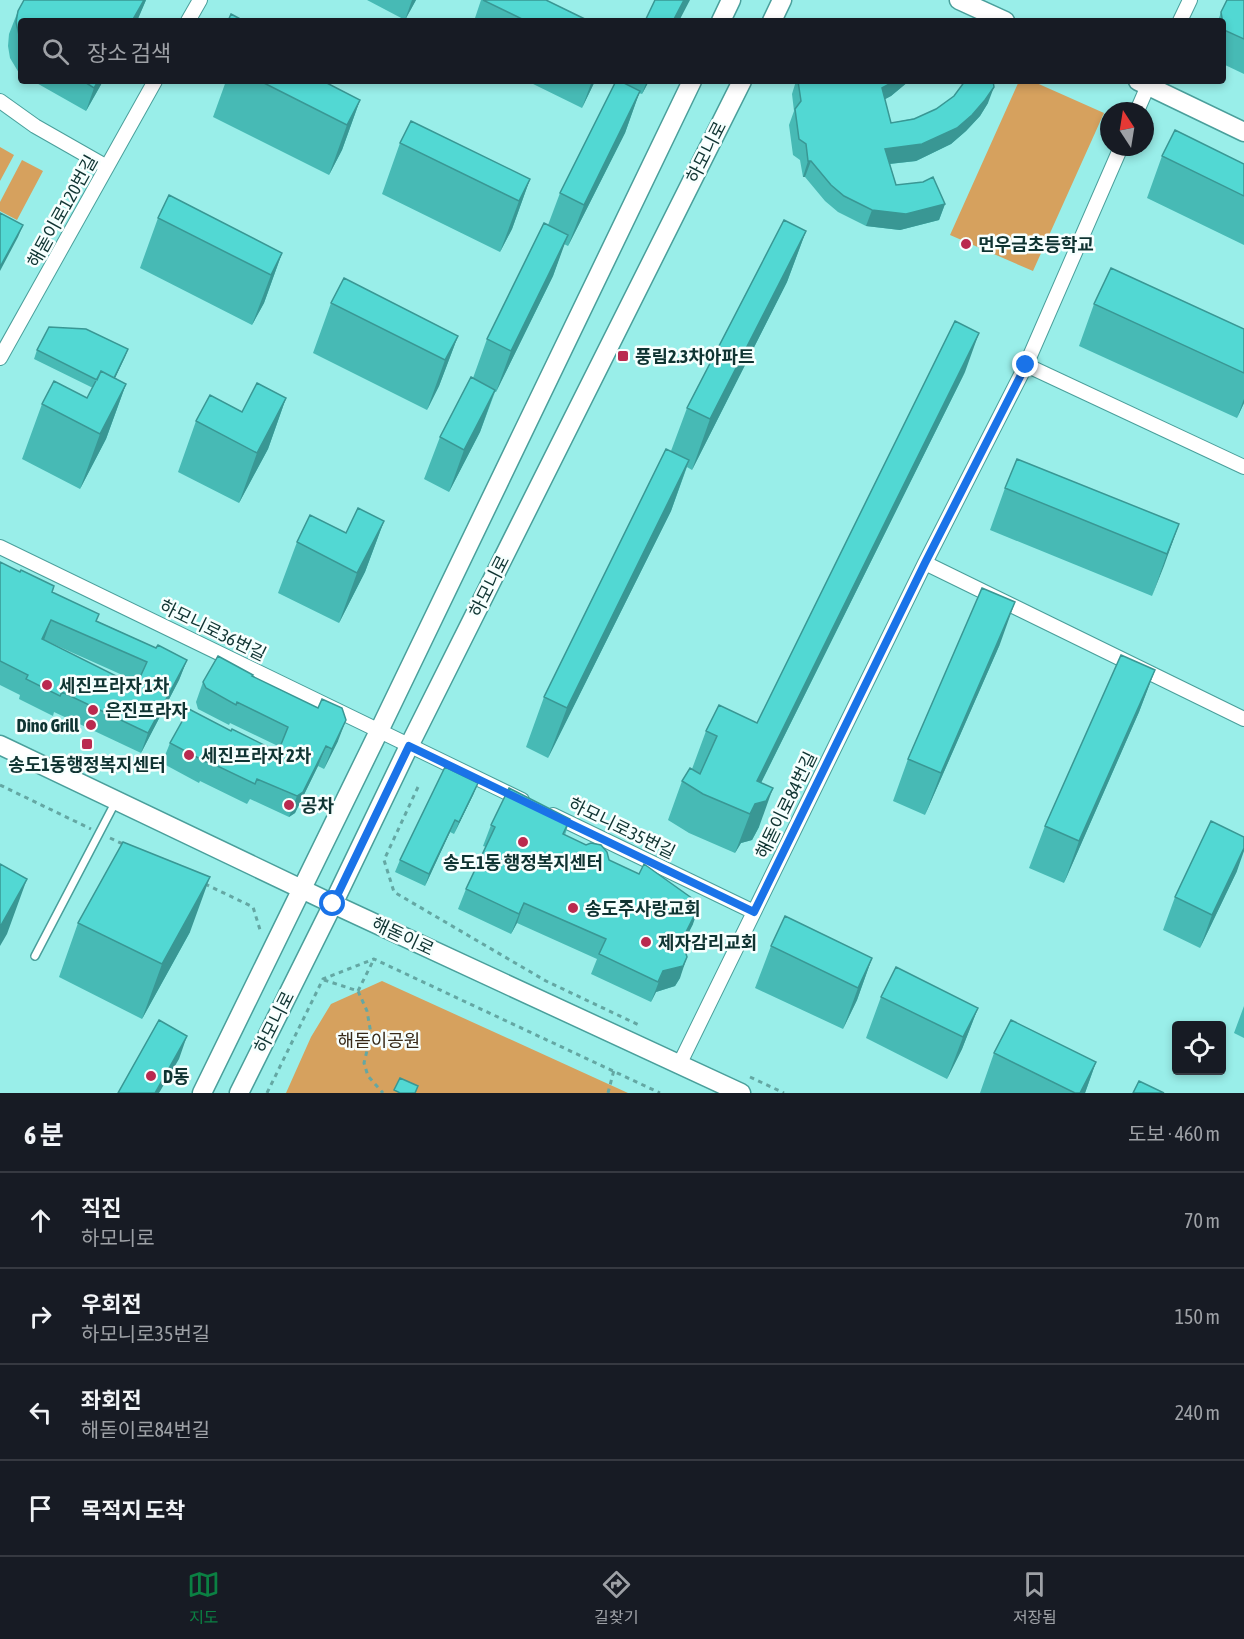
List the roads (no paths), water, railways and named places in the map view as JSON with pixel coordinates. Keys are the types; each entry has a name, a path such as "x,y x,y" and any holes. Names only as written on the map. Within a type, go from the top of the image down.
{"street":[{"path":"190,18 200,0"},
{"path":"722,18 731,0"},
{"path":"773,18 782,0"},
{"path":"959,0 998,18"},
{"path":"1181,18 1190,0"},
{"name":"해돋이로120번길","path":"0,358 153,84"},
{"name":"하모니로","path":"202,1093 691,84"},
{"name":"하모니로","path":"239,1093 409,746 740,84"},
{"path":"1139,102 1144,84"},
{"path":"1149,84 1244,132"},
{"path":"0,102 35,126 107,167"},
{"name":"해돋이로84번길","path":"680,1064 925,563 1026,365 1117,156"},
{"path":"1026,365 1244,467"},
{"name":"하모니로36번길","path":"0,547 409,746"},
{"path":"925,563 1244,719"},
{"name":"해돋이로","path":"0,746 333,904 741,1093"},
{"name":"하모니로35번길","path":"409,746 754,912"}],"lane":[{"path":"35,956 116,801"}],"place":[{"name":"먼우금초등학교","path":"966,244"},
{"name":"풍림2.3차아파트","path":"623,356"},
{"name":"세진프라자 1차","path":"47,685"},
{"name":"은진프라자","path":"93,710"},
{"name":"Dino Grill","path":"91,725"},
{"name":"송도1동행정복지센터","path":"87,744"},
{"name":"세진프라자 2차","path":"189,755"},
{"name":"공차","path":"289,805"},
{"name":"송도1동 행정복지센터","path":"523,842"},
{"name":"송도주사랑교회","path":"573,908"},
{"name":"제자감리교회","path":"646,942"},
{"name":"D동","path":"151,1076"}],"park label":[{"name":"해돋이공원","path":"379,1040"}]}
